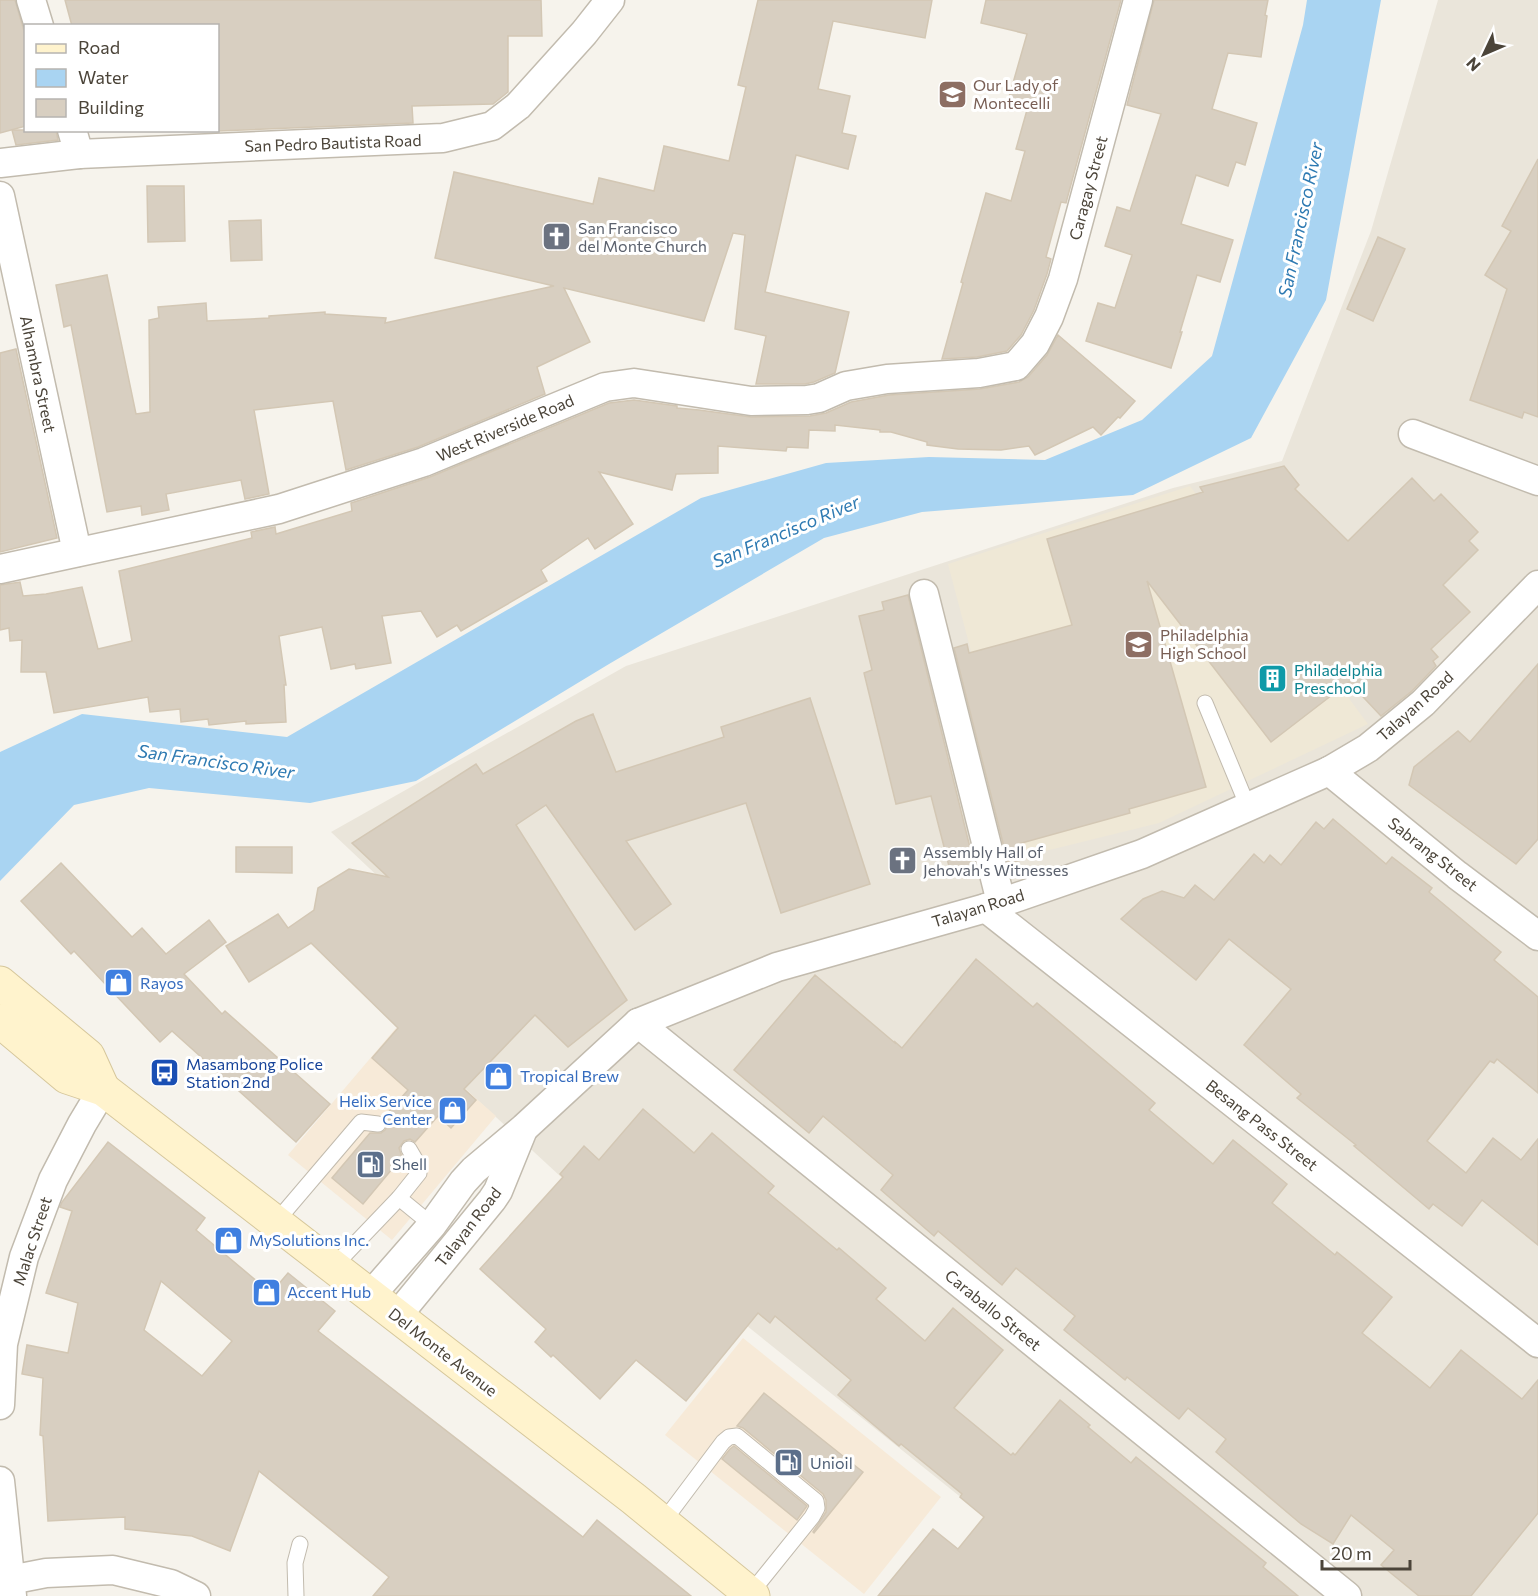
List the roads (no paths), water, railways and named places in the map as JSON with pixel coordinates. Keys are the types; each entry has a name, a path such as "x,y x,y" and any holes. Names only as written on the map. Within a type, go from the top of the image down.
{"main road":[{"name":"Del Monte Avenue","path":"0,983 88,1056 103,1089"},
{"name":"Del Monte Avenue","path":"0,1021 67,1077 103,1089 634,1499 751,1595"}],"street":[{"path":"31,0 38,24"},
{"name":"San Pedro Bautista Road","path":"0,163 75,142 443,138 492,126 518,106 584,33 610,0"},
{"name":"Caragay Street","path":"1016,366 1035,344 1049,317 1063,279 1138,0"},
{"name":"Alhambra Street","path":"0,196 77,552"},
{"name":"West Riverside Road","path":"0,569 279,509 424,462 605,387 634,383 751,401 807,400 819,398 846,386 887,379 979,373 1016,366"},
{"path":"1413,434 1538,481"},
{"name":"Talayan Road","path":"370,1296 432,1225 474,1170 524,1128 638,1023 777,967 994,905 1142,854 1329,771 1368,748 1423,704 1538,585"},
{"path":"924,594 994,905"},
{"name":"Sabrang Street","path":"1329,771 1457,875 1538,936"},
{"name":"Besang Pass Street","path":"994,905 1538,1343"},
{"name":"Caraballo Street","path":"638,1023 1347,1596"},
{"name":"Malac Street","path":"0,1405 3,1344 24,1257 52,1180 103,1089"},
{"name":"Talayan Road","path":"397,1316 492,1200 498,1191 524,1128"},
{"path":"0,1481 11,1588 46,1573 113,1570 171,1584 196,1596"}],"lane":[{"path":"1204,703 1248,807"},
{"path":"275,1223 361,1122 378,1124"},
{"path":"333,1267 399,1198 419,1173 416,1161 409,1149"},
{"path":"399,1198 432,1225"},
{"path":"663,1522 729,1437 737,1436 816,1500 817,1508 812,1518 751,1595"},
{"path":"296,1596 295,1563 300,1544"}],"water":[{"name":"San Francisco River","path":"1307,0 1381,0 1326,300 1251,438 1133,495 922,512 824,538 416,781 310,803 149,788 74,805 0,881 0,752 82,714 287,737 701,498 826,463 929,457 1045,460 1142,420 1212,356 1303,25"}],"place":[{"name":"Our Lady of Montecelli","path":"952,94"},
{"name":"San Francisco del Monte Church","path":"557,237"},
{"name":"Philadelphia High School","path":"1139,644"},
{"name":"Philadelphia Preschool","path":"1273,679"},
{"name":"Assembly Hall of Jehovah's Witnesses","path":"902,861"},
{"name":"Rayos","path":"119,983"},
{"name":"Masambong Police Station 2nd","path":"165,1073"},
{"name":"Tropical Brew","path":"499,1076"},
{"name":"Helix Service Center","path":"453,1110"},
{"name":"Shell","path":"371,1164"},
{"name":"MySolutions Inc.","path":"228,1240"},
{"name":"Accent Hub","path":"266,1292"},
{"name":"Unioil","path":"789,1463"}]}
